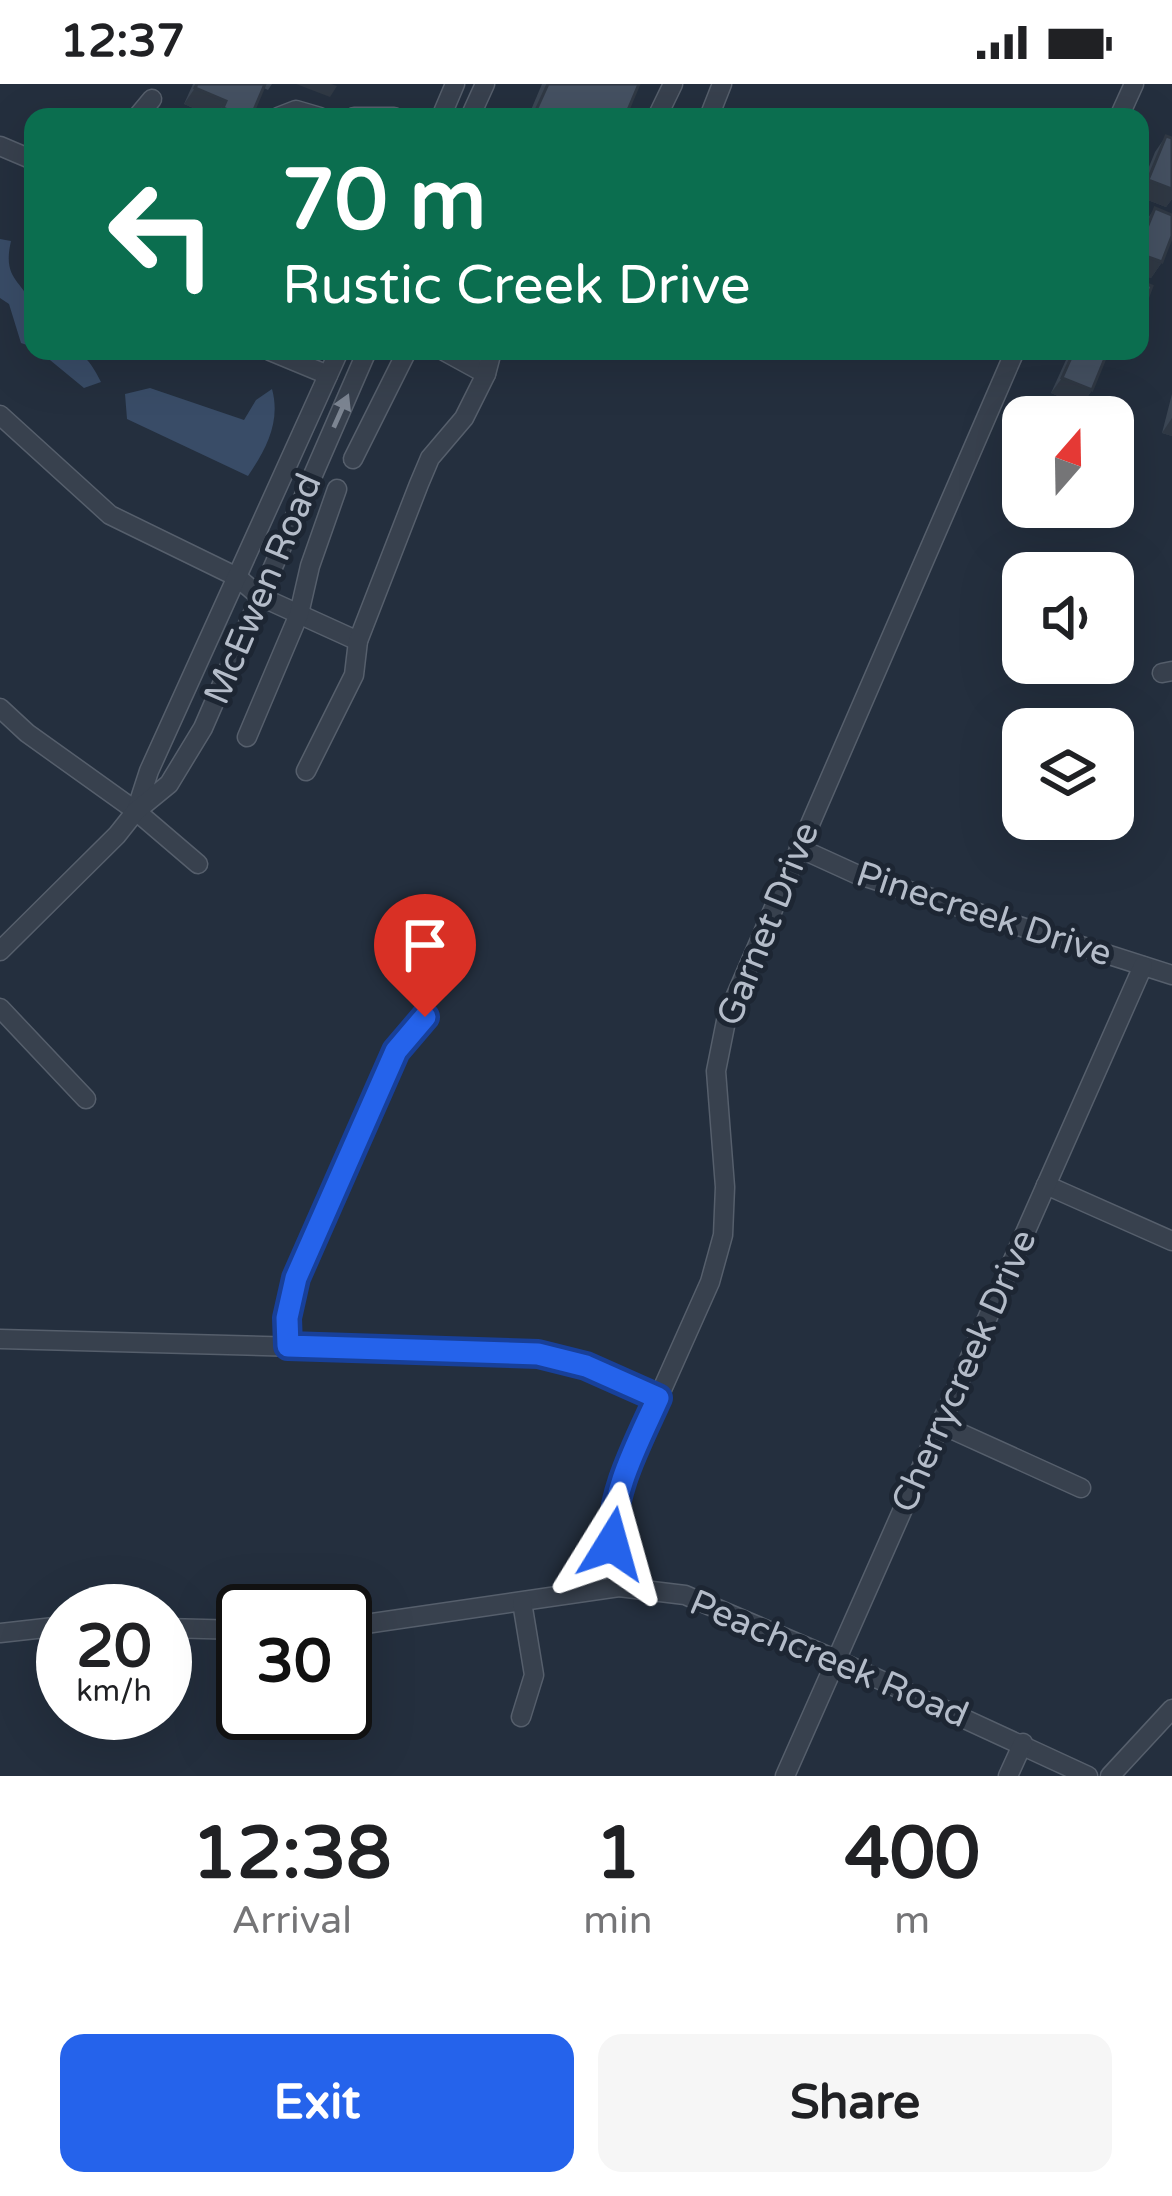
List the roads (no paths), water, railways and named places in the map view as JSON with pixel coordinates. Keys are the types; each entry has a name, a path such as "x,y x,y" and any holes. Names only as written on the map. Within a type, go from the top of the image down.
{"street":[{"path":"144,108 152,99"},
{"path":"292,360 328,375"},
{"name":"McEwen Road","path":"136,811 149,771 335,360"},
{"name":"McEwen Road","path":"0,951 136,811 170,784 203,728 363,360"},
{"path":"353,459 402,360"},
{"path":"460,360 486,374"},
{"path":"307,771 353,675 358,640 430,458 464,418 490,360"},
{"name":"Garnet Drive","path":"619,1587 612,1544 614,1505 710,1282 723,1235 725,1186 716,1071 723,1030 1011,360"},
{"path":"0,415 129,527 237,577 259,596 358,640"},
{"path":"247,737 299,614 310,566 338,489"},
{"path":"0,708 27,734 136,811 198,864"},
{"name":"Pinecreek Drive","path":"799,848 856,874 1172,975"},
{"name":"Cherrycreek Drive","path":"785,1776 1143,966"},
{"path":"0,1008 86,1099"},
{"path":"288,1346 287,1318 296,1278 396,1051 425,1017"},
{"path":"1046,1185 1172,1241"},
{"path":"0,1339 538,1354 586,1366 658,1398"},
{"path":"940,1424 1081,1488"},
{"name":"Peachcreek Road","path":"372,1623 619,1587 686,1595 1088,1776"},
{"path":"521,1717 534,1675 522,1602"},
{"path":"0,1633 36,1629"},
{"path":"1109,1776 1172,1709"},
{"path":"1008,1776 1023,1743"}],"water":[{"path":"0,239 11,241 11,272 24,291 24,344 9,304 0,298"},
{"path":"50,360 87,360 101,382 84,388"},
{"path":"150,388 244,420 256,400 272,389 275,413 270,435 248,476 127,419 125,394"}]}
